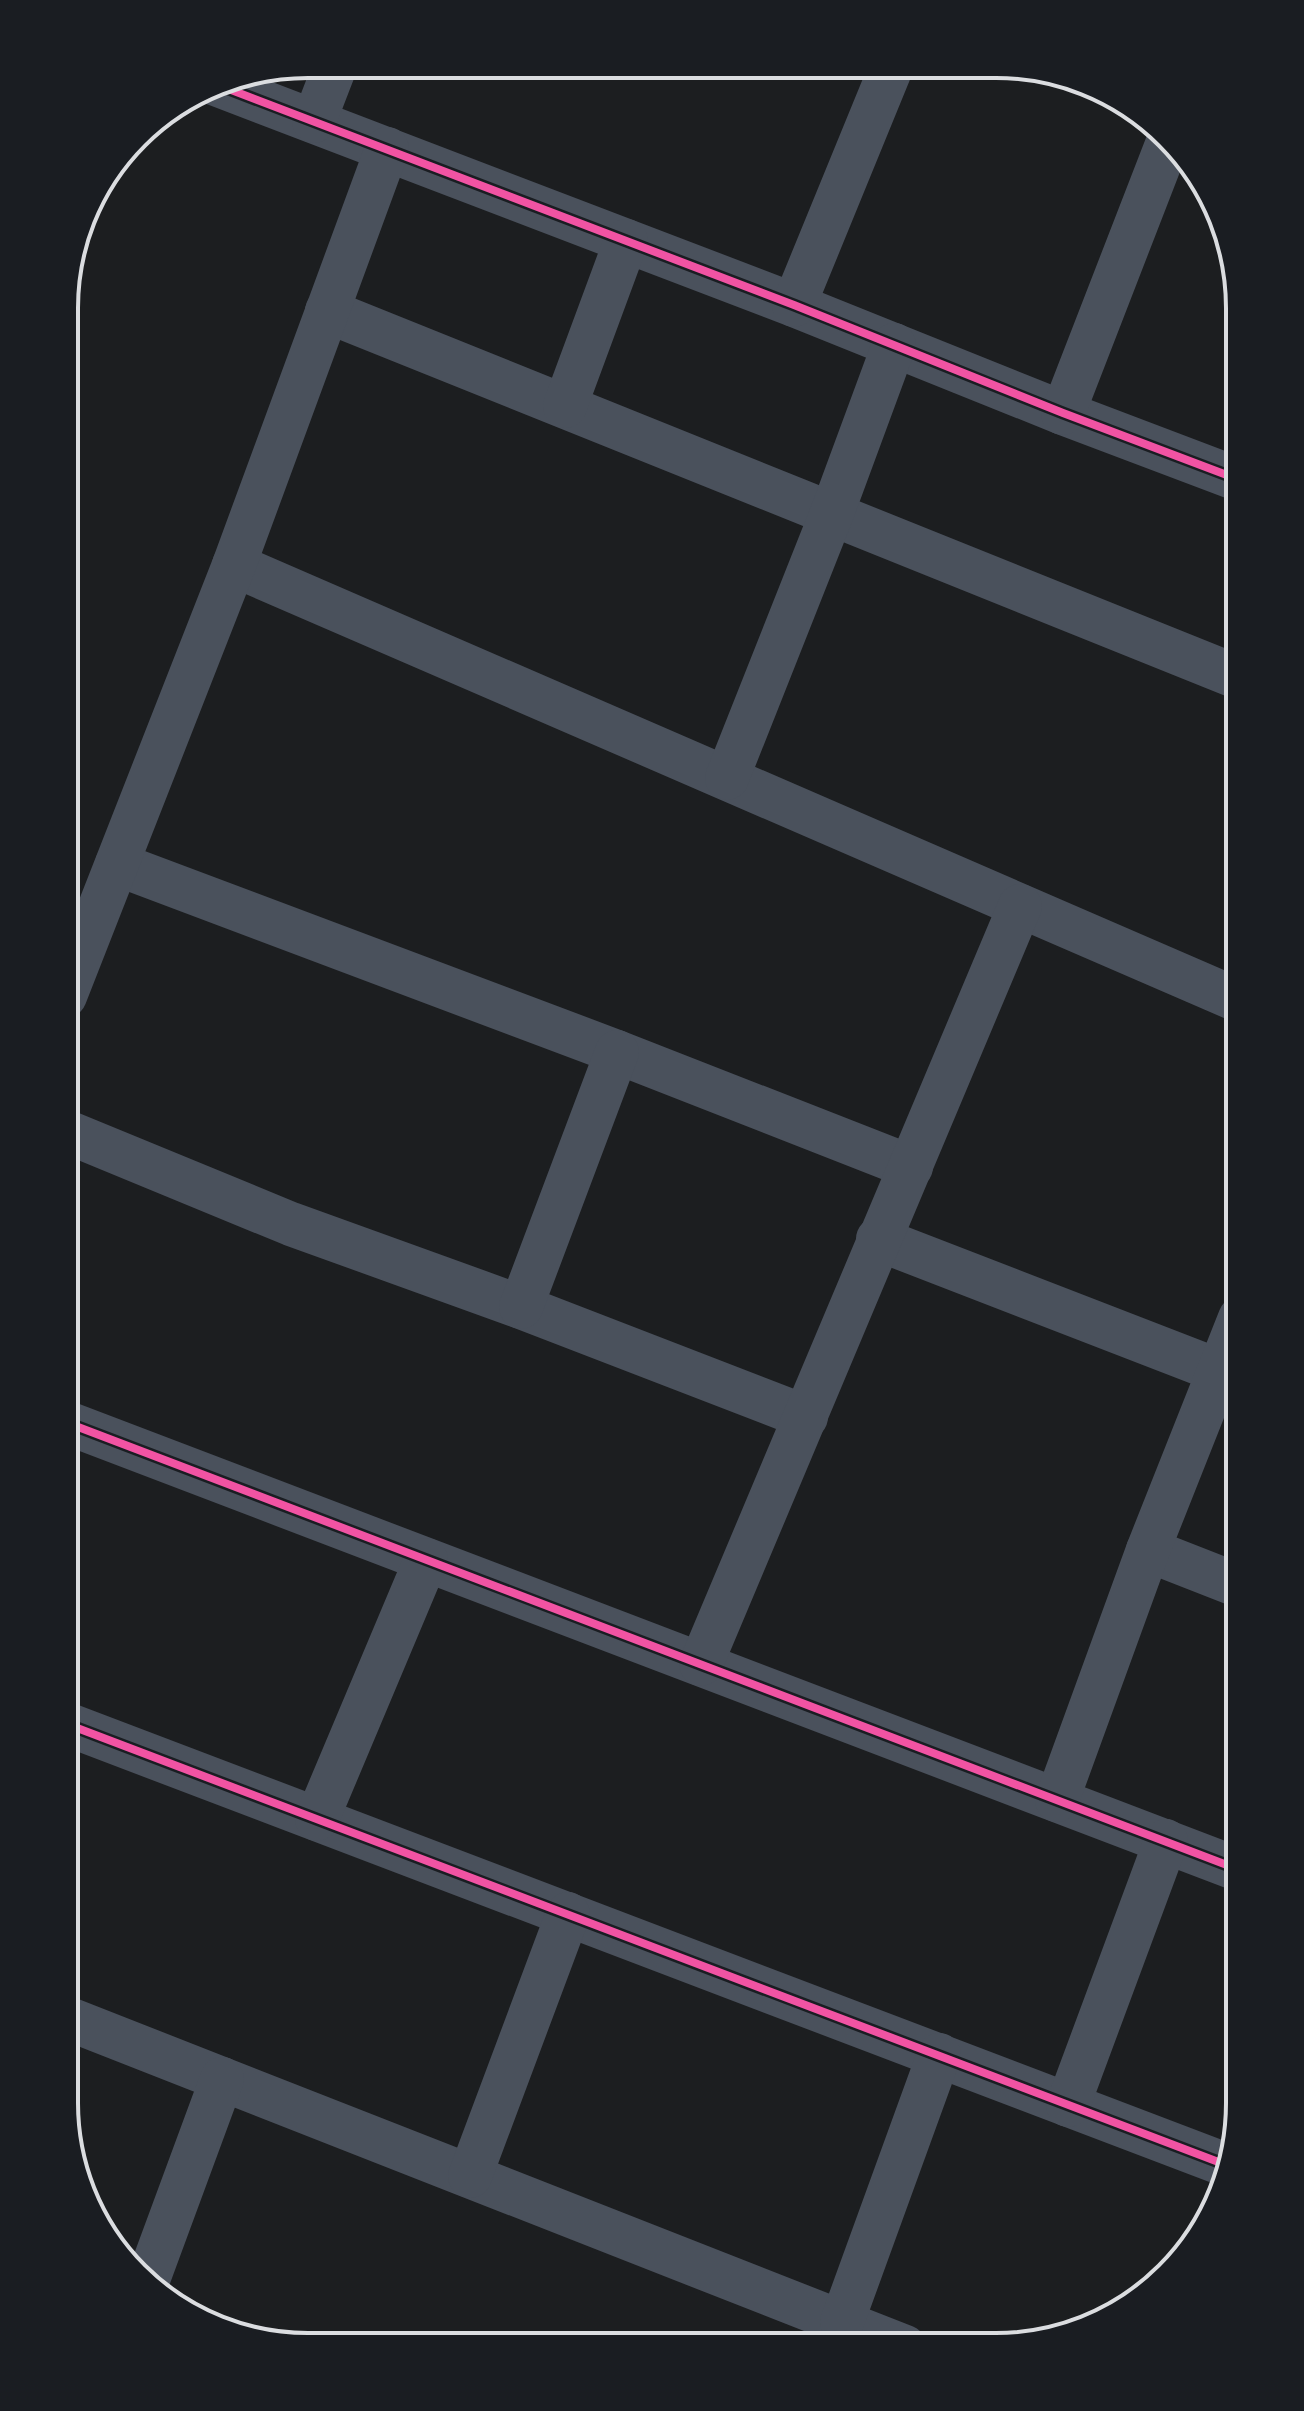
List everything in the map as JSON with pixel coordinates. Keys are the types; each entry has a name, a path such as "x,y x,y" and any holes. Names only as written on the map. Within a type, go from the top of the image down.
{"street":[{"path":"314,121 331,78"},
{"path":"794,305 887,78"},
{"path":"233,91 1226,475"},
{"path":"78,963 234,565 387,149"},
{"path":"1063,413 1164,151"},
{"path":"565,406 626,241"},
{"path":"327,311 1226,672"},
{"path":"727,778 832,513 894,345"},
{"path":"234,565 1226,995"},
{"path":"117,864 617,1052 911,1167"},
{"path":"701,1664 1020,906"},
{"path":"521,1307 617,1052"},
{"path":"78,1136 291,1224 521,1307 806,1417"},
{"path":"878,1239 1226,1373"},
{"path":"1057,1800 1148,1550 1226,1384"},
{"path":"78,1427 1226,1865"},
{"path":"1148,1550 1226,1581"},
{"path":"317,1819 426,1560"},
{"path":"78,1728 1218,2162"},
{"path":"1068,2105 1166,1841"},
{"path":"470,2176 568,1914"},
{"path":"78,2022 870,2333"},
{"path":"842,2322 939,2055"},
{"path":"151,2271 222,2079"}],"cycle path":[{"path":"233,91 794,305 1226,475"},
{"path":"78,1427 1226,1865"},
{"path":"78,1728 1218,2162"}]}
